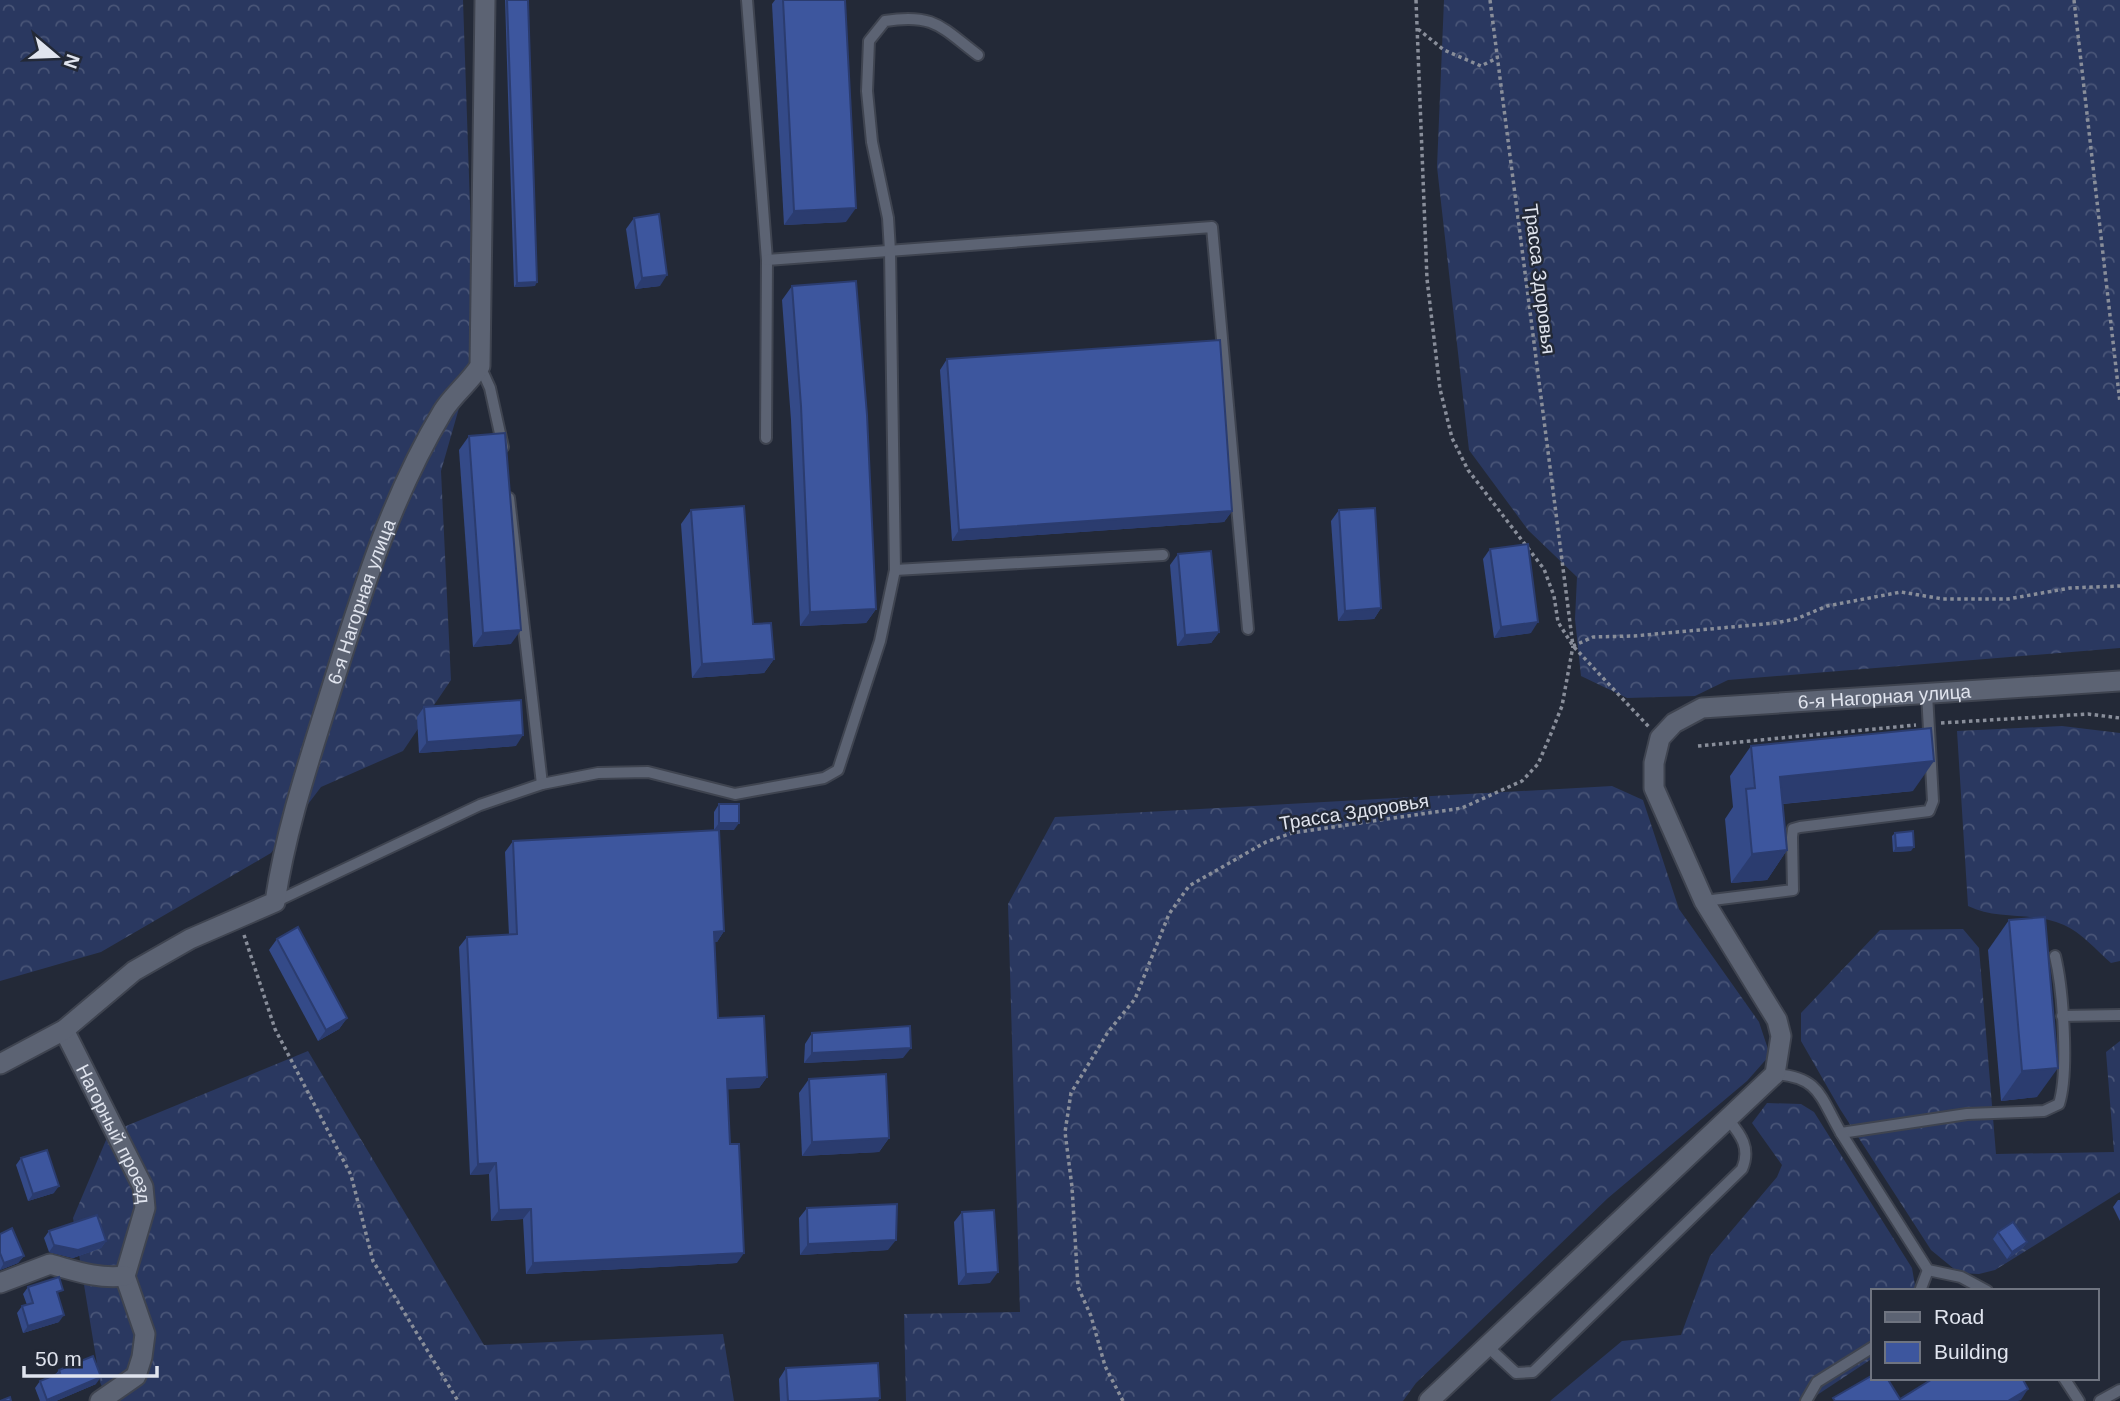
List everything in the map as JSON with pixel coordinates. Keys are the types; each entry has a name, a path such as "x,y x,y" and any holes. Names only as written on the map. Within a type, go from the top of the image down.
{"street":[{"path":"480,366 485,0"},
{"name":"6-я Нагорная улица","path":"275,902 289,824 374,554 433,428 445,407 480,366"},
{"name":"6-я Нагорная улица","path":"1660,738 1674,723 1702,708 2120,681"},
{"path":"1429,1401 1775,1074 1781,1036 1777,1020 1704,901 1654,788 1654,763 1660,738"},
{"path":"0,1065 64,1030 134,971 190,939 275,902"},
{"name":"Нагорный проезд","path":"64,1030 143,1187 145,1208 125,1276"},
{"path":"0,1283 50,1264 75,1273 104,1278 125,1276 145,1334 136,1376 111,1398"}],"lane":[{"path":"747,0 767,260 766,438"},
{"path":"275,902 480,805 542,784 598,773 648,772 735,794 824,778 838,770 880,641 895,570 890,251 888,218 872,142 868,104 869,41 885,22 912,17 934,22 978,55"},
{"path":"767,260 1212,228 1248,629"},
{"path":"480,366 490,388 505,464"},
{"path":"508,490 542,784"},
{"path":"895,570 1163,555"},
{"path":"1704,901 1793,890 1793,829 1929,811 1933,801 1927,694"},
{"path":"1841,1133 1967,1114 2044,1111 2059,1104 2063,1092 2062,1016 2055,956"},
{"path":"2062,1016 2120,1015"},
{"path":"1775,1074 1800,1076 1814,1087 1928,1270 1961,1277 1983,1289"},
{"path":"1487,1346 1516,1373 1533,1372 1742,1169 1746,1159 1743,1138 1728,1119"},
{"path":"1921,1289 1928,1270"},
{"path":"1806,1401 1817,1382 1871,1347"},
{"path":"2065,1380 2079,1401"},
{"path":"2100,1401 2120,1390"}],"path":[{"path":"1416,0 1427,279 1440,388 1449,426 1468,470 1544,569 1554,596 1559,622 1573,646 1660,738"},
{"name":"Трасса Здоровья","path":"1124,1401 1105,1366 1091,1315 1078,1287 1072,1187 1065,1132 1071,1093 1108,1032 1135,999 1169,914 1189,886 1266,842 1292,833 1462,808 1522,780 1538,764 1562,706 1573,646 1490,0"},
{"path":"2074,0 2120,403"},
{"path":"1418,29 1444,50 1481,66 1497,58"},
{"path":"1573,646 1593,637 1634,636 1775,623 1827,606 1901,592 1943,599 2008,599 2070,588 2120,586"},
{"path":"1698,746 1928,724 2088,713 2120,718"},
{"path":"239,919 275,1029 351,1175 373,1261 458,1401"}],"green space":[{"path":"0,0 463,0 475,352 441,471 451,680 403,751 321,787 271,853 101,952 0,981"},
{"path":"1444,0 2120,0 2120,648 1728,680 1695,696 1627,698 1581,676 1575,619 1577,577 1528,530 1469,450 1437,167"},
{"path":"2062,726 2120,733 2120,961 2111,963 2083,937 2064,925 2040,918 1979,911 1968,906 1957,731"},
{"path":"1612,786 1643,800 1679,909 1759,1022 1770,1055 1747,1081 1608,1198 1416,1383 1403,1401 906,1401 904,1314 1020,1312 1008,904 1055,817"},
{"path":"1963,929 1979,948 1996,1154 2114,1152 2106,1052 2120,1041 2120,1192 1995,1270 1979,1274 1959,1273 1931,1250 1840,1109 1801,1041 1801,1013 1880,930"},
{"path":"308,1051 484,1345 723,1334 734,1401 108,1401 100,1382 73,1218 109,1133"},
{"path":"1767,1103 1801,1104 1814,1112 1912,1268 1916,1289 1871,1289 1871,1359 1808,1401 1550,1401 1622,1341 1681,1335 1710,1256 1777,1177 1782,1165 1752,1123"}],"building":[{"path":"507,0 528,0 537,282 517,283"},
{"path":"783,0 845,0 856,208 794,211"},
{"path":"659,214 667,275 642,278 634,218"},
{"path":"856,281 867,415 876,609 810,612 801,406 792,286"},
{"path":"1220,340 1232,511 959,530 947,359"},
{"path":"505,433 521,630 483,633 469,436"},
{"path":"744,506 753,624 771,623 774,659 702,664 691,510"},
{"path":"1375,508 1381,608 1345,611 1339,510"},
{"path":"1528,544 1538,622 1501,627 1490,549"},
{"path":"1211,551 1219,632 1185,635 1178,554"},
{"path":"521,700 523,735 427,742 424,707"},
{"path":"1931,728 1934,761 1780,777 1787,850 1752,854 1746,789 1755,788 1751,746"},
{"path":"719,804 739,804 739,823 719,823"},
{"path":"719,830 724,931 714,932 718,1018 764,1016 767,1077 727,1079 730,1144 739,1144 744,1253 533,1263 531,1209 499,1210 496,1163 478,1164 467,937 517,934 513,841"},
{"path":"1913,831 1914,847 1896,848 1895,833"},
{"path":"2045,917 2058,1068 2022,1071 2009,920"},
{"path":"298,927 347,1018 326,1030 277,939"},
{"path":"910,1026 911,1048 812,1053 812,1033"},
{"path":"886,1074 889,1138 812,1142 809,1079"},
{"path":"47,1150 59,1186 33,1194 21,1158"},
{"path":"897,1204 896,1240 808,1244 807,1208"},
{"path":"994,1210 998,1272 966,1274 962,1212"},
{"path":"97,1215 106,1241 78,1250 54,1245 49,1231"},
{"path":"2013,1222 2027,1242 2012,1252 1998,1232"},
{"path":"12,1228 24,1256 4,1263 0,1253 0,1234"},
{"path":"59,1277 63,1290 57,1292 64,1315 28,1326 22,1306 33,1303 28,1287"},
{"path":"93,1356 101,1377 47,1400 40,1381"},
{"path":"878,1363 880,1398 788,1401 786,1368"},
{"path":"1871,1376 1871,1380 1888,1380 1900,1399 1931,1380 2023,1380 2028,1389 2008,1401 1835,1401 1833,1398"}]}
